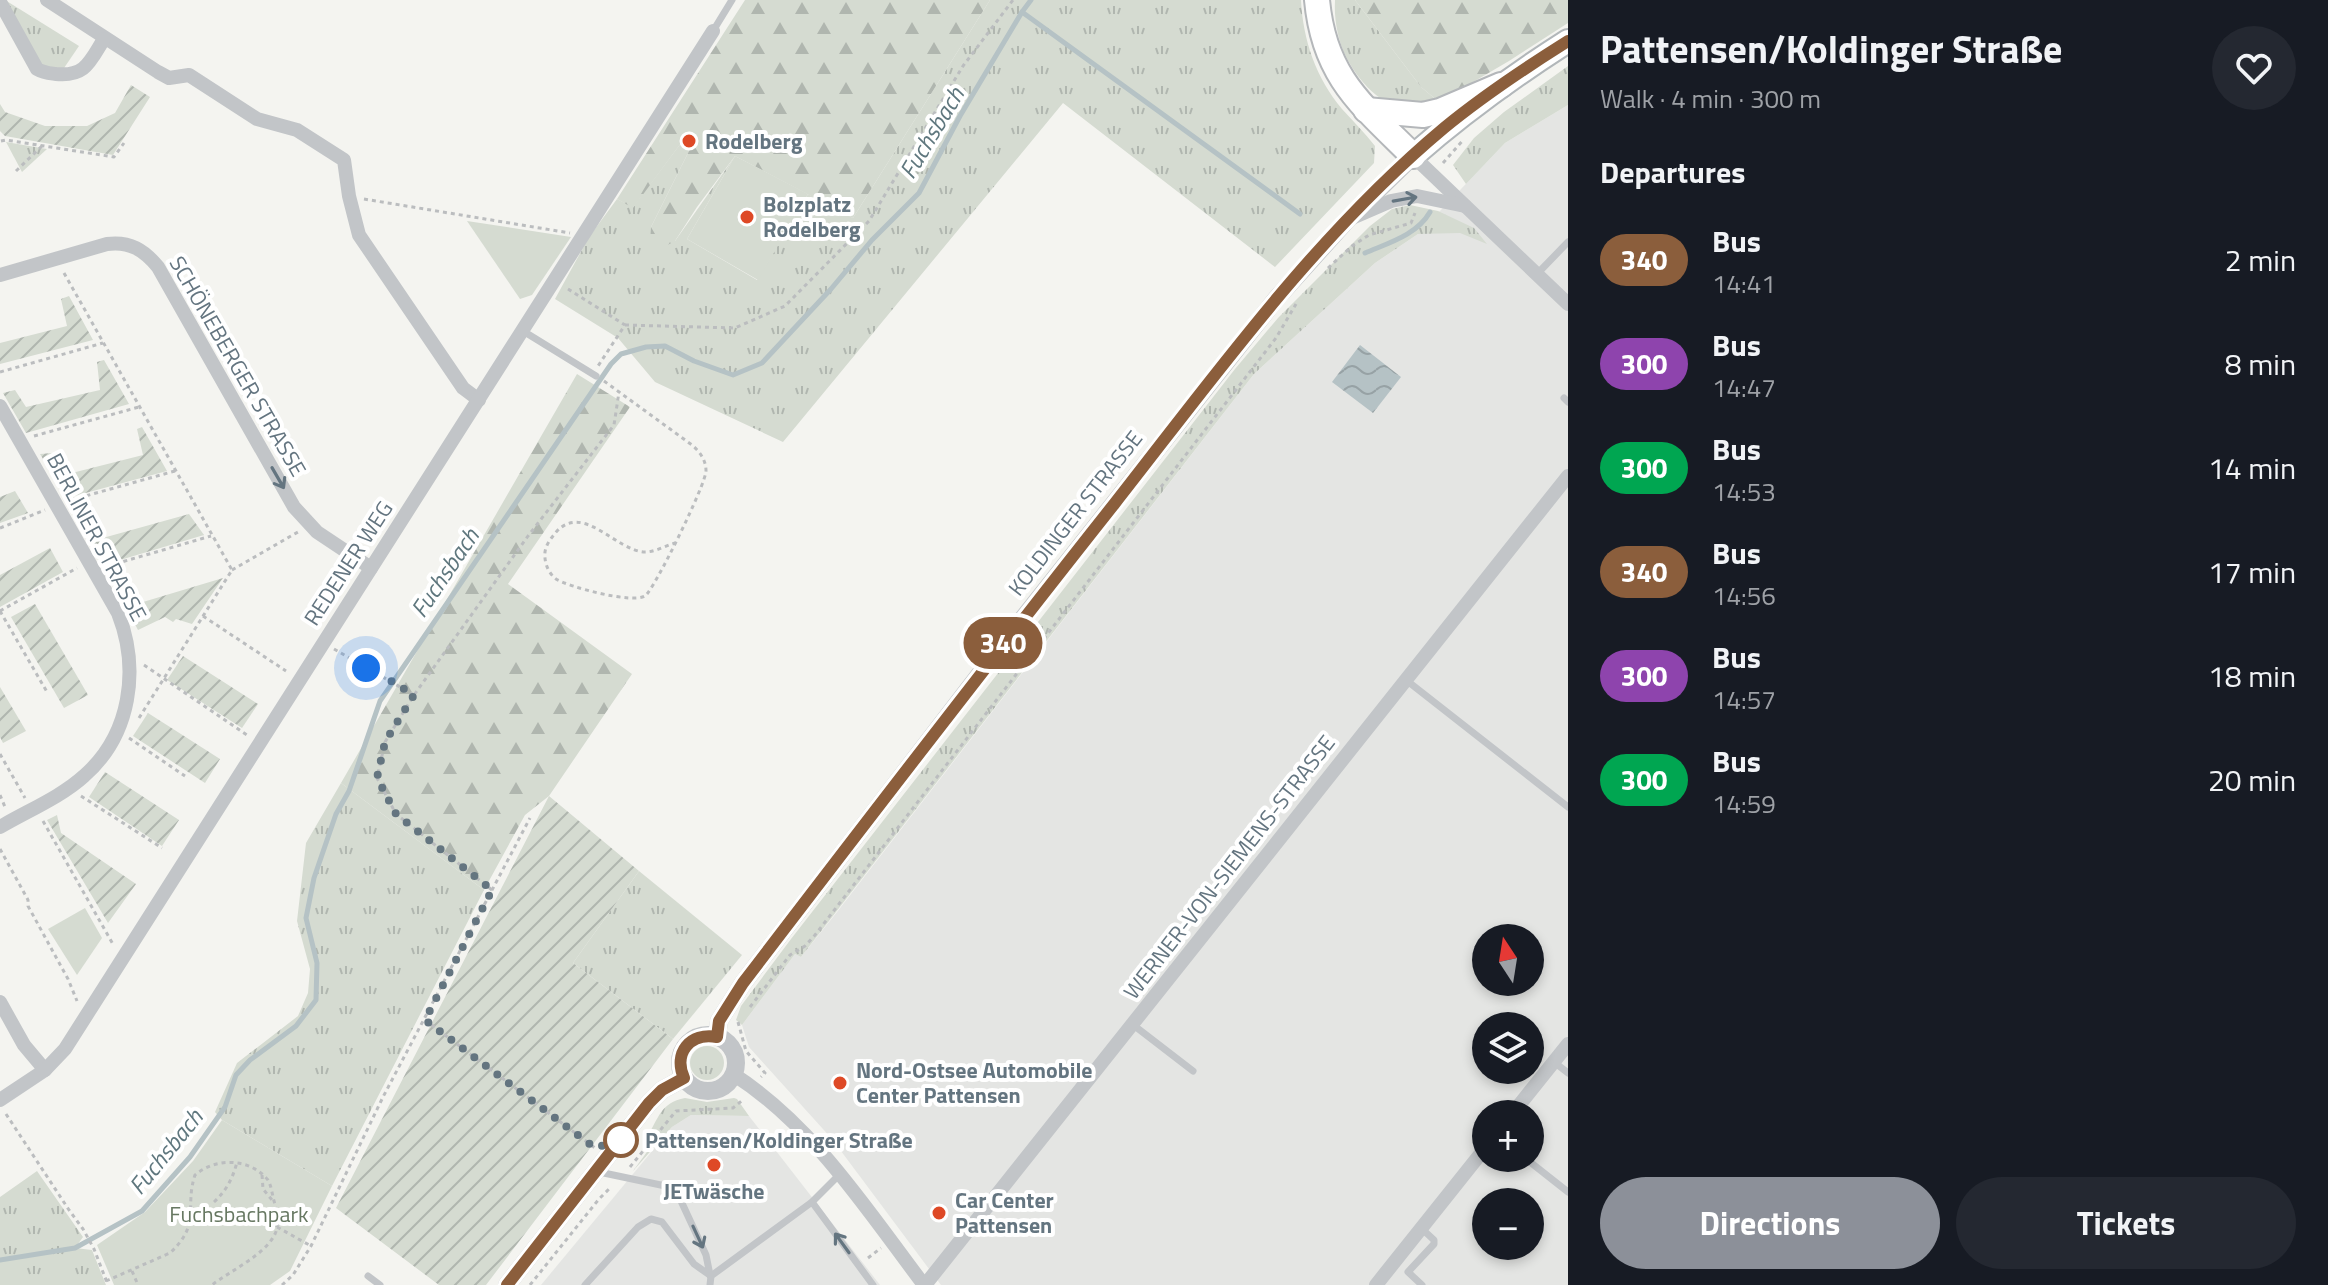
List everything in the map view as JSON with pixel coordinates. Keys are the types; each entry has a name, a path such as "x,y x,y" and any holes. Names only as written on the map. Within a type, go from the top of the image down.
{"highway":[{"path":"1317,0 1319,20 1330,58 1345,86 1413,156"},
{"path":"1366,110 1423,115 1501,85"}],"main road":[{"path":"1413,156 1501,85 1568,41"}],"street":[{"path":"47,0 169,78 189,75 257,119 297,130 344,160 359,235 463,388 479,400"},
{"path":"0,2 42,73 79,73 86,68 104,39"},
{"name":"REDENER WEG","path":"0,1102 45,1070 65,1049 713,31"},
{"path":"1413,156 1568,304"},
{"name":"KOLDINGER STRASSE","path":"717,1037 719,1021 736,993 1004,643 1276,299 1347,220 1413,156"},
{"path":"1347,220 1391,201 1417,196 1465,207"},
{"name":"SCHÖNEBERGER STRASSE","path":"0,275 107,244 133,246 142,250 158,267 294,507 309,526 371,568"},
{"name":"BERLINER STRASSE","path":"0,406 118,613 125,630 130,667 128,697 120,726 98,763 72,785 0,827"},
{"name":"WERNER-VON-SIEMENS-STRASSE","path":"924,1285 1568,476"},
{"path":"0,1002 24,1045 45,1070"},
{"path":"700,1036 717,1037 727,1042 736,1063 733,1074 726,1084 710,1091 698,1089 684,1078 680,1061 686,1046 700,1036"},
{"path":"1523,1100 1568,1044"},
{"path":"733,1074 781,1111 840,1174 924,1285"},
{"path":"507,1285 649,1103 662,1090 684,1078"},
{"path":"1376,1285 1472,1164"}],"lane":[{"path":"713,31 732,0"},
{"path":"1537,274 1568,242"},
{"path":"522,331 595,375"},
{"path":"1406,680 1568,807"},
{"path":"1132,1024 1193,1071"},
{"path":"1554,1062 1568,1073"},
{"path":"597,1171 675,1188 706,1255 710,1280"},
{"path":"1543,1172 1568,1192"},
{"path":"710,1280 812,1202 840,1174"},
{"path":"812,1202 873,1285"},
{"path":"585,1285 638,1227 651,1219 662,1222 710,1280"},
{"path":"1421,1228 1434,1240 1434,1244 1408,1272 1422,1285"},
{"path":"368,1276 380,1285"}],"path":[{"path":"554,281 625,325 735,328 785,306 869,221 963,66 1013,0"},
{"path":"1,141 114,157 124,143"},
{"path":"16,171 43,145"},
{"path":"349,196 584,235"},
{"path":"1328,269 1369,235 1407,225"},
{"path":"62,257 65,277 232,570"},
{"path":"746,1011 790,955 815,935 1276,338 1298,301"},
{"path":"595,375 625,325"},
{"path":"0,372 103,343"},
{"path":"605,382 701,453 706,474 702,488 675,543 648,595 638,599 620,598 560,582 546,566 547,544 558,530 577,521 644,552 675,543"},
{"path":"492,890 396,814 377,778 385,742 414,695 537,524 614,425 619,392"},
{"path":"19,440 139,407"},
{"path":"0,528 57,504 175,471"},
{"path":"120,726 138,720 232,570 309,526"},
{"path":"47,692 0,611 77,568 93,571 211,536"},
{"path":"203,616 299,679"},
{"path":"324,642 414,695"},
{"path":"130,667 145,665 260,744"},
{"path":"120,726 185,776"},
{"path":"0,754 122,960"},
{"path":"72,785 80,796 162,848"},
{"path":"282,1285 293,1275 311,1246 383,1097 530,818"},
{"path":"0,849 80,1007 88,1013"},
{"path":"425,1020 595,1148"},
{"path":"530,1285 599,1199 624,1176 676,1111 733,1108 765,1073 746,1051 738,1022"},
{"path":"0,1102 83,1229 107,1283 170,1253 189,1227 195,1175 212,1164 237,1162 262,1175 270,1183 276,1233 268,1244 212,1285"},
{"path":"214,1202 229,1182 237,1162"},
{"path":"262,1175 263,1189 273,1200"},
{"path":"277,1227 311,1246"},
{"path":"858,1265 890,1241"},
{"path":"132,1271 138,1285"}],"shaded area":[{"path":"1568,105 1568,1285 941,1285 832,1139 749,1047 742,1025 795,954 801,957 837,912 1254,374 1375,263 1418,234 1505,143"},
{"path":"691,1115 749,1116 880,1285 541,1285 672,1127"}],"green space":[{"path":"5,0 79,46 62,71 42,69"},
{"path":"745,0 990,0 853,218 735,156 675,241 662,248 650,244 651,227 697,135 690,131 633,208 617,199"},
{"path":"990,0 1301,0 1312,58 1333,97 1375,146 1374,163 1275,267 1063,103 783,442 655,382 618,338 555,299 589,237 617,199 633,207 690,131 697,135 651,227 675,241 735,156 687,239 757,280 808,194 853,218"},
{"path":"1335,0 1355,0 1421,87 1439,102 1397,106 1368,88 1343,50 1336,26"},
{"path":"1355,0 1568,0 1568,23 1439,102 1421,87"},
{"path":"1568,66 1568,105 1505,143 1466,184 1453,165 1474,138"},
{"path":"131,85 150,97 113,155 5,136 0,131 0,104 5,112 45,126 87,126 115,113"},
{"path":"6,142 47,149 22,172"},
{"name":"Bolzplatz Rodelberg","path":"735,156 808,194 758,280 687,239"},
{"path":"1410,205 1438,211 1474,228 1487,244 1460,233 1418,234 1375,263 1254,374 801,957 795,954 742,1025 736,1020 741,1006 791,939 1235,369 1278,318 1370,226 1392,209"},
{"path":"467,221 571,237 532,295 520,299"},
{"path":"69,296 93,340 0,364 0,343 67,326 61,299"},
{"path":"104,360 129,404 26,433 3,393 15,390 26,407 100,390 97,362"},
{"path":"577,374 630,407 508,584 632,674 549,796 525,815 484,890 341,783"},
{"path":"142,427 167,471 67,498 40,454 52,453 60,476 143,455 137,429"},
{"path":"15,491 28,513 0,523 0,497"},
{"path":"189,514 204,535 100,566 92,541"},
{"path":"50,548 63,572 0,607 0,575"},
{"path":"123,574 133,605 223,578 192,624 176,619 173,622 165,617 138,630 110,577"},
{"path":"35,604 88,695 64,708 11,617"},
{"path":"183,656 258,704 242,728 167,680"},
{"path":"0,687 26,731 3,743 0,737"},
{"path":"148,713 220,759 205,783 133,736"},
{"path":"105,772 179,820 162,846 89,797"},
{"path":"341,783 484,890 332,1186 222,1120 215,1112 237,1063 298,1016 308,993 310,969 297,921 306,843"},
{"path":"549,796 639,871 573,963 673,1039 486,1285 439,1285 336,1208"},
{"path":"57,815 61,833 136,884 108,923 47,820"},
{"path":"639,871 742,955 673,1039 573,963"},
{"path":"85,908 102,938 77,975 48,929"},
{"path":"707,1046 719,1051 724,1063 719,1075 707,1080 695,1075 690,1063 695,1051"},
{"path":"685,1098 707,1102 734,1098 749,1116 691,1115 672,1127 633,1171 652,1145 647,1137 661,1112"},
{"name":"Fuchsbachpark","path":"222,1120 332,1186 290,1271 270,1285 114,1285 97,1245 145,1212 193,1161"},
{"path":"37,1171 83,1237 75,1248 92,1250 106,1285 0,1285 0,1197"}],"water":[{"path":"1360,345 1401,377 1373,413 1332,382"}],"waterway":[{"name":"Fuchsbach","path":"0,1260 75,1248 142,1211 190,1157 225,1107 236,1075 250,1060 296,1026 316,1000 317,963 306,918 314,878 380,701 611,364 621,354 646,347 665,346 694,361 733,375 762,363 872,240 919,193 960,116 1031,0"},
{"path":"1022,12 1300,214"},
{"path":"1365,253 1418,227 1430,212"}],"bus line":[{"name":"340","path":"507,1285 649,1103 662,1090 684,1078 680,1061 686,1046 700,1036 717,1037 719,1021 743,983 1013,631 1276,299 1347,220 1444,128 1501,85 1568,41"}],"place":[{"name":"Rodelberg","path":"689,141"},
{"name":"Bolzplatz Rodelberg","path":"747,217"},
{"name":"Nord-Ostsee Automobile Center Pattensen","path":"840,1083"},
{"name":"Pattensen/Koldinger Straße","path":"621,1140"},
{"name":"JETwäsche","path":"714,1165"},
{"name":"Car Center Pattensen","path":"939,1213"}],"route":[{"path":"366,668 414,695 385,742 377,778 396,814 492,890 425,1020 595,1148 621,1140"}]}
